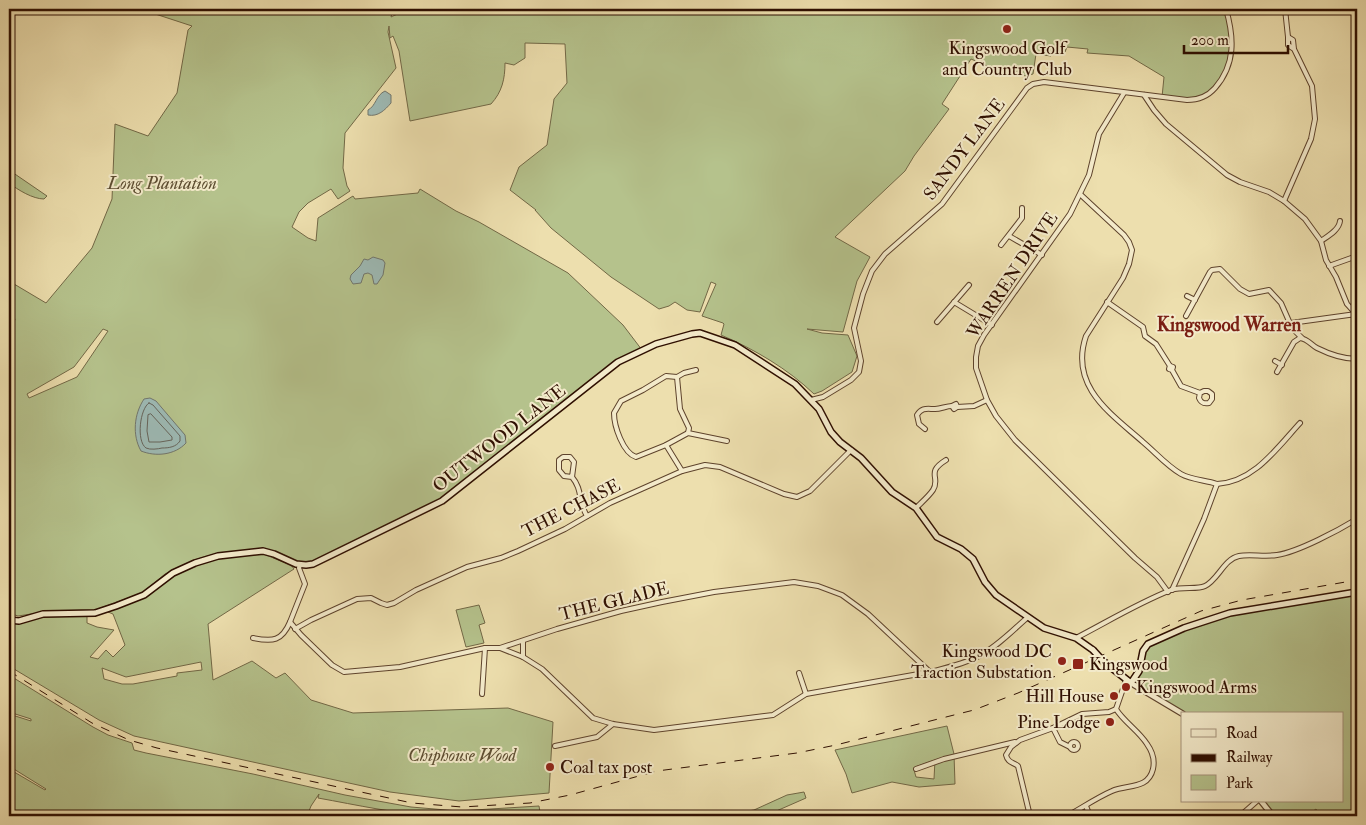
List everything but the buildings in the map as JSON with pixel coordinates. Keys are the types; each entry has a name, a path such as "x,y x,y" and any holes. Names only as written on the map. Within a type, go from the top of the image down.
{"main road":[{"name":"OUTWOOD LANE","path":"300,565 313,564 442,501 559,408 626,358 656,344 696,333 718,338 734,345 784,376 819,409 836,437 875,472 892,492 916,508"},
{"path":"916,508 937,537 961,549 973,559 990,590 1044,628 1076,638 1132,683 1139,671 1146,647 1155,640 1177,631 1230,612 1357,592"},
{"path":"9,620 19,621 43,614 94,612 116,606 144,595 173,573 194,563 218,556 263,551 300,565"}],"street":[{"name":"SANDY LANE","path":"811,400 823,397 851,380 860,372 861,361 854,328 867,282 879,259 942,204 1027,88 1033,84 1044,82 1191,100 1202,98 1212,92 1221,82 1230,64 1232,52 1230,22 1226,9"},
{"path":"1284,201 1311,139 1314,127 1313,91 1294,49 1287,43 1285,9"},
{"name":"WARREN DRIVE","path":"1124,92 1099,134 1095,144 1092,165 1080,195 1062,227 978,346 976,357 979,380 987,400 996,416 1015,440 1135,558 1157,576 1170,591"},
{"path":"1144,95 1166,124 1227,175 1240,182 1269,192 1284,201 1305,219 1321,241 1325,257 1347,304 1357,314"},
{"path":"1080,195 1124,235 1130,242 1132,250 1132,258 1126,272 1086,336 1083,349 1083,371 1091,390 1104,408 1175,470 1197,480 1217,484 1231,482 1248,475 1268,458 1300,422"},
{"path":"1001,245 1022,218 1022,208"},
{"path":"1321,241 1337,228 1340,221"},
{"path":"1009,236 1042,255"},
{"path":"1329,266 1357,256"},
{"path":"1186,316 1210,272 1212,270 1220,270 1240,289 1249,294 1269,290 1281,303 1292,328 1316,348 1339,356 1357,359"},
{"path":"937,322 969,285"},
{"path":"1187,296 1195,300"},
{"path":"954,302 992,325"},
{"path":"1107,302 1144,328 1145,336 1156,344 1181,386 1200,393"},
{"path":"1291,323 1357,314"},
{"path":"1277,372 1294,342 1302,338"},
{"path":"1275,361 1282,365"},
{"path":"696,370 677,377 668,376 662,378 622,402 614,413 616,430 632,456 639,456 688,434 727,441"},
{"path":"677,377 680,409 689,428 688,434"},
{"path":"819,409 823,397"},
{"path":"925,429 918,421 917,415 926,408 974,406 987,400"},
{"path":"666,445 682,471"},
{"name":"THE CHASE","path":"295,629 310,620 357,599 371,598 387,605 394,603 416,590 467,567 501,558 518,551 565,529 610,502 699,465 716,465 784,494 797,497 810,491 851,450"},
{"path":"572,477 564,476 560,473 559,463 563,457 570,457 574,462 572,477 580,490 581,504 587,516"},
{"path":"916,508 933,490 935,467 946,460"},
{"path":"1170,591 1204,519 1217,484"},
{"path":"1076,638 1136,606 1170,591 1181,587 1207,586 1235,557 1277,555 1287,552 1357,519"},
{"path":"254,638 270,640 278,638 286,631 305,584 299,568 300,565"},
{"name":"THE GLADE","path":"290,622 332,666 344,672 400,667 485,648 500,648 556,629 620,611 714,592 794,582 818,586 842,596 868,614 930,672"},
{"path":"500,648 522,656 542,669 594,718 613,724 654,730 772,715 806,694 930,672 979,656 1028,617"},
{"path":"522,641 522,656"},
{"path":"482,694 485,648"},
{"path":"799,673 806,694"},
{"path":"916,768 944,759 1016,742 1053,728 1082,714 1109,712 1116,709 1126,680"},
{"path":"1132,683 1181,712"},
{"path":"1067,816 1113,790 1138,786 1146,782 1152,775 1154,756 1148,745 1116,709"},
{"path":"555,746 597,736 613,724"},
{"path":"1053,728 1060,742 1070,747"},
{"path":"1016,742 1008,752 1007,758 1018,766 1030,816"},
{"path":"1240,816 1258,802"},
{"path":"1260,802 1273,816"},
{"path":"1086,806 1090,816"}],"green space":[{"name":"Long Plantation","path":"140,9 393,9 391,17 408,9 1226,9 1230,22 1230,64 1212,92 1196,99 1162,97 1164,77 1129,56 1087,53 1088,49 1067,47 1065,52 1051,51 1051,56 1036,54 1033,74 1025,76 1010,68 1002,67 999,71 971,59 942,104 949,109 905,171 835,237 870,257 857,281 843,332 807,329 822,333 848,335 857,356 852,372 814,394 770,360 721,335 723,323 702,316 716,284 711,282 700,312 687,310 675,302 659,309 611,277 551,228 536,210 510,190 519,167 547,145 554,99 567,83 565,44 525,43 525,58 514,65 505,63 502,85 498,95 491,104 410,121 399,51 393,36 390,38 389,26 388,32 396,68 345,133 343,168 350,191 338,199 331,189 308,203 299,212 292,227 316,241 318,218 353,196 355,199 418,193 420,189 568,273 623,325 642,350 626,358 442,501 389,524 313,562 294,561 258,549 215,554 194,560 165,574 142,593 95,610 44,612 18,616 9,613 9,327 15,320 9,299 9,281 46,303 92,248 112,199 115,124 148,136 177,93 188,30 192,26","holes":["103,329 108,331 77,377 29,398 27,394 74,367"]},
{"path":"9,170 47,196 44,199 35,197 13,186 9,183"},
{"name":"Chiphouse Wood","path":"261,553 291,565 294,569 208,624 213,680 252,661 276,678 285,673 311,700 353,713 508,708 553,722 549,793 459,801 390,792 134,736 99,720 9,666 9,639 13,622 22,623 41,617 87,616 87,623 114,630 90,657 98,659 106,650 113,657 125,645 113,614 108,612 148,596 179,572 217,558","holes":["201,662 202,670 177,673 177,676 133,684 122,684 104,679 102,668 126,677"]},
{"path":"1357,595 1357,816 1321,816 1316,809 1306,816 1276,816 1262,802 1344,802 1344,712 1181,713 1132,683 1144,648 1215,617 1323,596"},
{"path":"479,605 485,623 479,625 484,643 466,647 456,610"},
{"path":"9,675 93,727 108,735 132,743 134,750 345,795 411,807 458,811 539,806 540,812 475,817 421,815 318,798 319,794 307,816 9,816 9,769 46,789 9,766 9,714 31,721 31,719 9,712"},
{"path":"947,726 954,754 955,784 919,787 892,782 852,793 835,750","holes":["935,760 934,779 916,777 915,767"]},
{"path":"804,792 806,798 765,816 718,816 754,810 787,795"}],"water":[{"path":"385,91 391,95 391,103 378,114 368,115 368,110"},
{"path":"373,257 383,260 385,263 383,275 377,284 374,284 372,275 368,273 364,274 361,283 353,284 350,279 351,275 364,259 368,260"},
{"path":"150,398 156,401 185,435 186,443 182,447 165,454 141,451 136,438 136,418 144,399"}],"railway":[{"path":"9,671 92,723 129,740 157,748 412,803 462,807 530,803 570,795 657,771 797,753 836,745 974,710 1018,693 1201,611 1242,600 1357,580"}],"place":[{"name":"Kingswood Golf and Country Club","path":"1007,29"},
{"name":"Kingswood DC Traction Substation","path":"1062,661"},
{"name":"Kingswood","path":"1078,664"},
{"name":"Kingswood Arms","path":"1126,687"},
{"name":"Hill House","path":"1114,696"},
{"name":"Pine Lodge","path":"1110,722"},
{"name":"Coal tax post","path":"550,767"}],"district":[{"name":"Kingswood Warren","path":"1229,324"}]}
